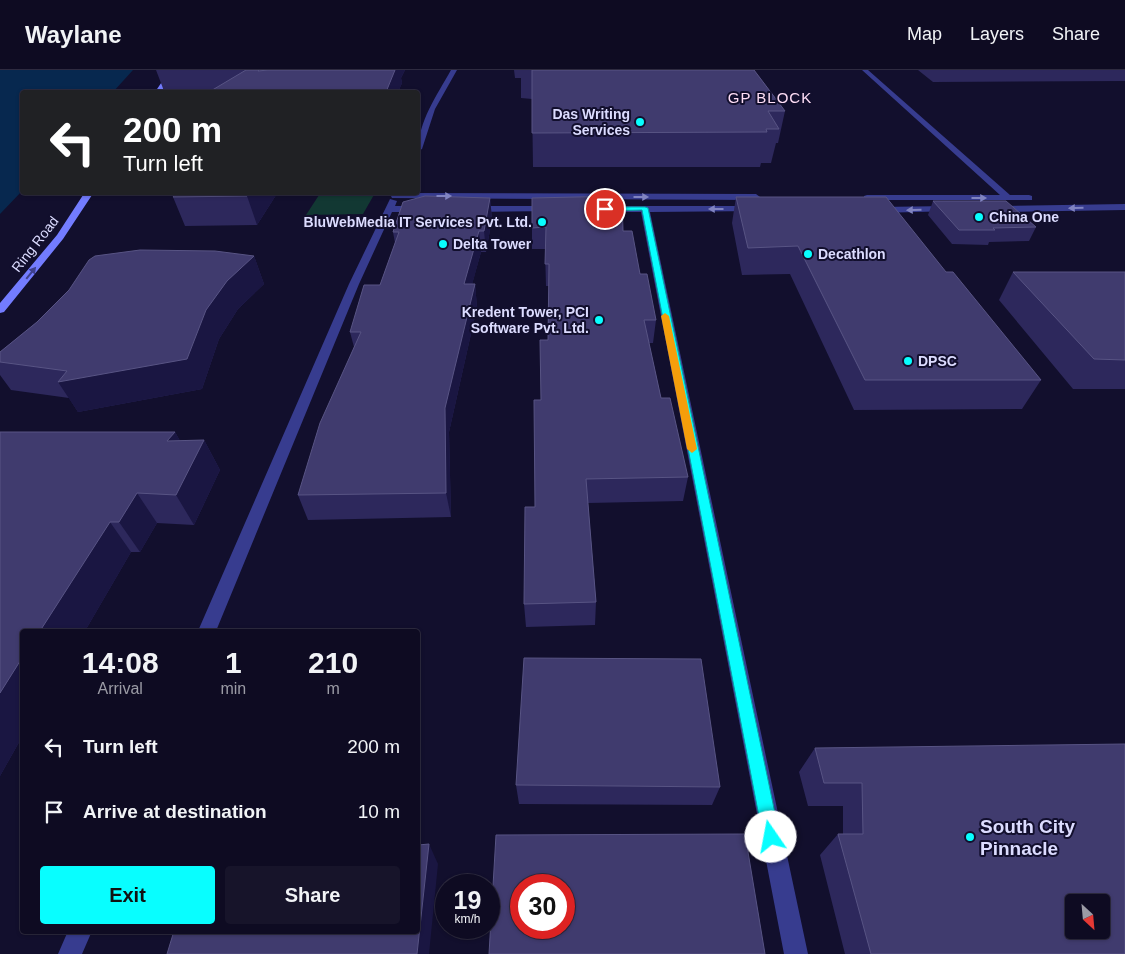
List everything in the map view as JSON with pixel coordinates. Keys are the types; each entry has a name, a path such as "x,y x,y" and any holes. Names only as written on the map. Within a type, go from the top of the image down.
{"street":[{"path":"159,90 173,70"},
{"path":"420,142 429,109 454,70"},
{"path":"865,70 1008,198"},
{"path":"420,194 762,197"},
{"name":"Ring Road","path":"0,310 60,237 88,195"},
{"path":"208,629 350,293 395,195"},
{"path":"860,198 1037,198"},
{"path":"1076,198 1125,198"},
{"path":"1104,198 1121,207 1125,213"},
{"path":"990,209 1121,207"},
{"path":"645,208 796,954"},
{"path":"388,209 428,209"},
{"path":"458,209 566,209"},
{"path":"596,209 767,209"},
{"path":"872,210 960,209"},
{"path":"70,954 79,934"}],"green space":[{"path":"319,195 374,195 363,214 306,215"}],"water":[{"path":"0,70 133,70 115,90 20,90 20,193 0,214"}],"building":[{"path":"246,70 395,70 387,90 212,90"},
{"path":"532,70 754,70 785,111 768,111 779,129 766,129 767,132 532,133"},
{"path":"175,195 248,195 247,196 173,197"},
{"path":"425,196 490,198 484,231 479,231 464,284 475,284 445,408 446,493 298,495 320,423 361,332 350,332 364,285 380,285 399,232 393,232 403,202"},
{"path":"622,196 623,231 632,231 640,274 647,274 656,320 644,320 661,398 670,398 688,477 586,479 596,602 524,604 525,507 535,507 534,400 541,400 540,340 548,340 549,264 545,264 546,227 532,228 532,198"},
{"path":"736,197 886,197 946,272 953,272 1041,380 865,380 798,246 748,248"},
{"path":"933,201 1006,201 1036,227 959,230"},
{"path":"140,250 215,251 254,256 227,281 206,310 187,359 58,382 67,371 0,362 0,352 37,322 69,290 89,260 95,256"},
{"path":"1013,272 1125,272 1125,360 1094,359"},
{"path":"0,432 175,432 167,441 204,440 176,495 137,493 119,522 110,522 41,629 20,629 20,661 0,693"},
{"path":"524,658 701,659 720,787 516,785"},
{"name":"South City Pinnacle","path":"1125,744 1125,954 871,954 838,834 863,834 862,783 824,783 815,748"},
{"path":"745,834 765,954 489,954 490,939 500,939 500,874 494,874 496,835"},
{"path":"429,844 420,926 420,845"},
{"path":"173,934 419,934 417,954 167,954"}],"slow traffic":[{"path":"665,316 692,449"}],"place":[{"name":"Das Writing Services","path":"640,122"},
{"name":"China One","path":"979,217"},
{"name":"BluWebMedia IT Services Pvt. Ltd.","path":"542,222"},
{"name":"Delta Tower","path":"443,244"},
{"name":"Decathlon","path":"808,254"},
{"name":"Kredent Tower, PCI Software Pvt. Ltd.","path":"599,320"},
{"name":"DPSC","path":"908,361"},
{"name":"South City Pinnacle","path":"970,837"}],"district":[{"name":"GP BLOCK","path":"770,98"}],"route":[{"path":"605,209 645,208 688,431 771,837"}]}
